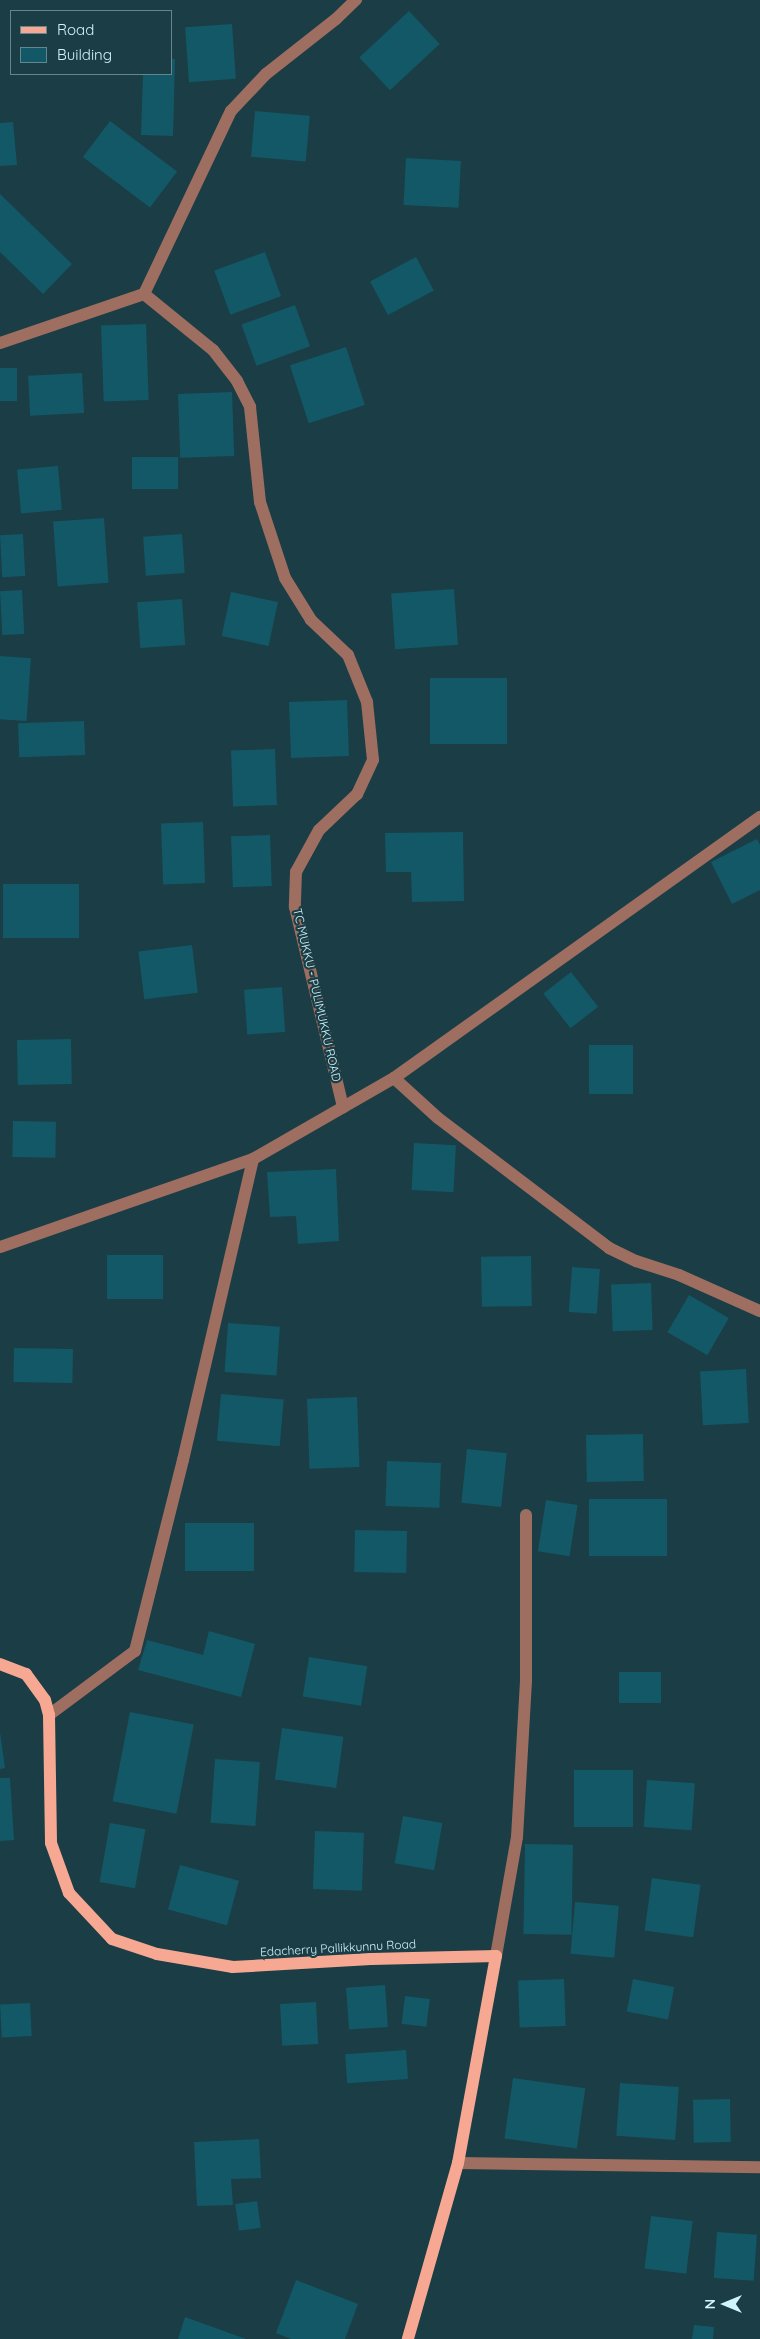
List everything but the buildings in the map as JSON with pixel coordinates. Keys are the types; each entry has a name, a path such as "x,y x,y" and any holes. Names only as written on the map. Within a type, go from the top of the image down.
{"main road":[{"name":"Edacherry Pallikkunnu Road","path":"0,1664 26,1674 45,1700 49,1715 51,1843 69,1893 112,1939 157,1954 233,1967 371,1959 496,1956"},
{"path":"408,2339 458,2163 496,1956"}],"street":[{"path":"0,343 144,294 231,111 266,74 336,19 356,0"},
{"name":"TC MUKKU - PULIMUKKU ROAD","path":"144,294 212,350 237,381 250,407 260,502 285,578 311,620 348,654 367,702 373,760 357,794 319,830 296,872 295,907 343,1107"},
{"path":"0,1247 253,1159 394,1078 760,817"},
{"path":"394,1078 438,1118 609,1248 636,1261 679,1275 760,1311"},
{"path":"49,1715 135,1651 183,1460 253,1159"},
{"path":"496,1956 517,1837 526,1681 526,1515"},
{"path":"458,2163 760,2168"}]}
